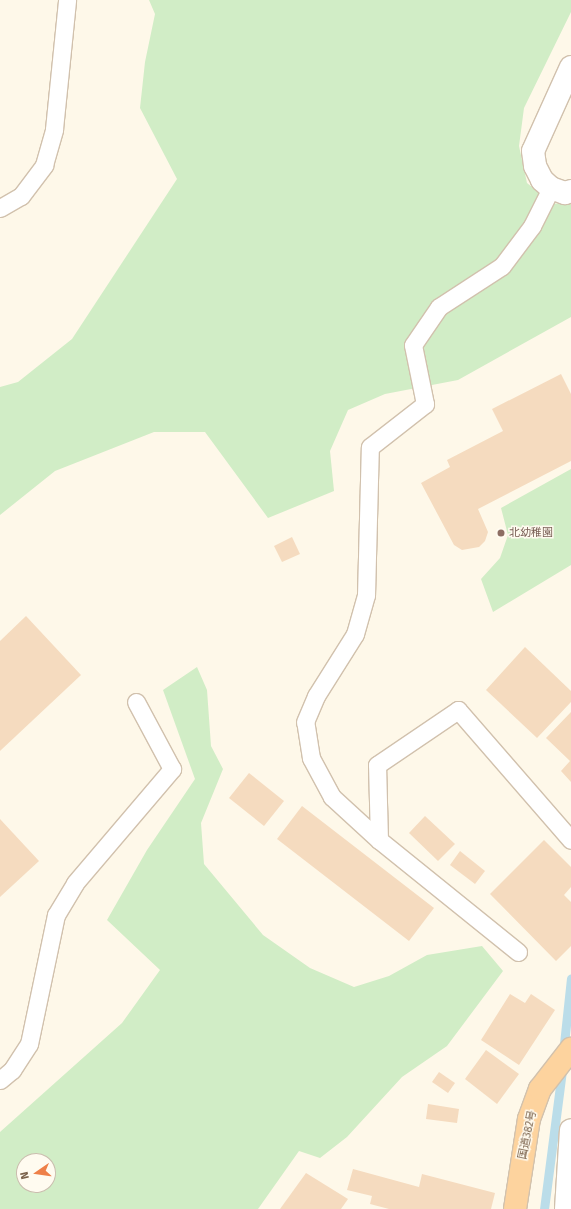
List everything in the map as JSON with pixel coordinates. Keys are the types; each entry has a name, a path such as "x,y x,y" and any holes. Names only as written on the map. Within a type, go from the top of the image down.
{"highway":[{"name":"国道382号","path":"515,1209 529,1120 540,1089 571,1049"}],"street":[{"path":"561,190 542,180 535,166 533,151 571,67"},
{"path":"566,1209 571,1130"}],"lane":[{"path":"0,208 20,196 44,165 54,129 68,0"},
{"path":"518,952 379,840 332,797 311,758 305,722 316,696 355,634 366,595 370,447 425,404 413,345 439,306 502,266 561,190"},
{"path":"0,1080 12,1070 29,1044 56,915 75,883 172,769 136,702"},
{"path":"379,840 377,765 458,710 571,840"}],"green space":[{"path":"149,0 571,0 571,12 524,108 519,146 527,183 553,204 571,202 571,317 458,380 385,394 348,410 330,451 334,491 268,518 205,432 154,432 55,471 0,515 0,387 18,382 72,339 177,179 140,108 145,62 155,14"},
{"path":"571,469 571,565 493,612 481,579 500,558 508,535 501,508"},
{"path":"197,667 207,690 211,746 223,769 201,823 204,864 263,935 310,968 354,987 389,976 427,955 482,946 503,971 447,1046 402,1077 347,1137 320,1158 299,1151 258,1209 0,1209 0,1132 122,1023 160,970 107,920 147,850 195,779 163,690"}],"building":[{"path":"561,374 571,394 571,461 478,509 488,532 485,541 479,547 462,550 454,545 421,483 450,467 447,460 503,431 492,409"},
{"path":"292,537 300,554 282,562 274,546"},
{"path":"26,616 81,675 0,751 0,641"},
{"path":"525,647 571,691 571,702 537,738 486,690"},
{"path":"571,712 571,782 561,771 570,761 546,738"},
{"path":"249,773 284,801 264,826 229,798"},
{"path":"302,806 434,908 409,941 277,839"},
{"path":"425,816 455,844 438,861 409,833"},
{"path":"0,819 39,861 0,897"},
{"path":"544,840 571,867 571,887 564,895 571,902 571,946 556,961 490,894"},
{"path":"460,851 485,871 475,884 450,865"},
{"path":"510,994 525,1003 531,994 555,1010 519,1065 481,1040"},
{"path":"486,1050 519,1074 497,1104 465,1079"},
{"path":"439,1072 455,1083 448,1093 432,1082"},
{"path":"428,1104 459,1109 457,1123 426,1119"},
{"path":"353,1169 419,1187 422,1174 495,1193 491,1209 389,1209 370,1204 372,1196 347,1190"},
{"path":"306,1173 348,1199 341,1209 280,1209"}],"waterway":[{"path":"563,1053 571,978"},
{"path":"544,1209 562,1070"}],"place":[{"name":"北幼稚園","path":"501,533"}]}
